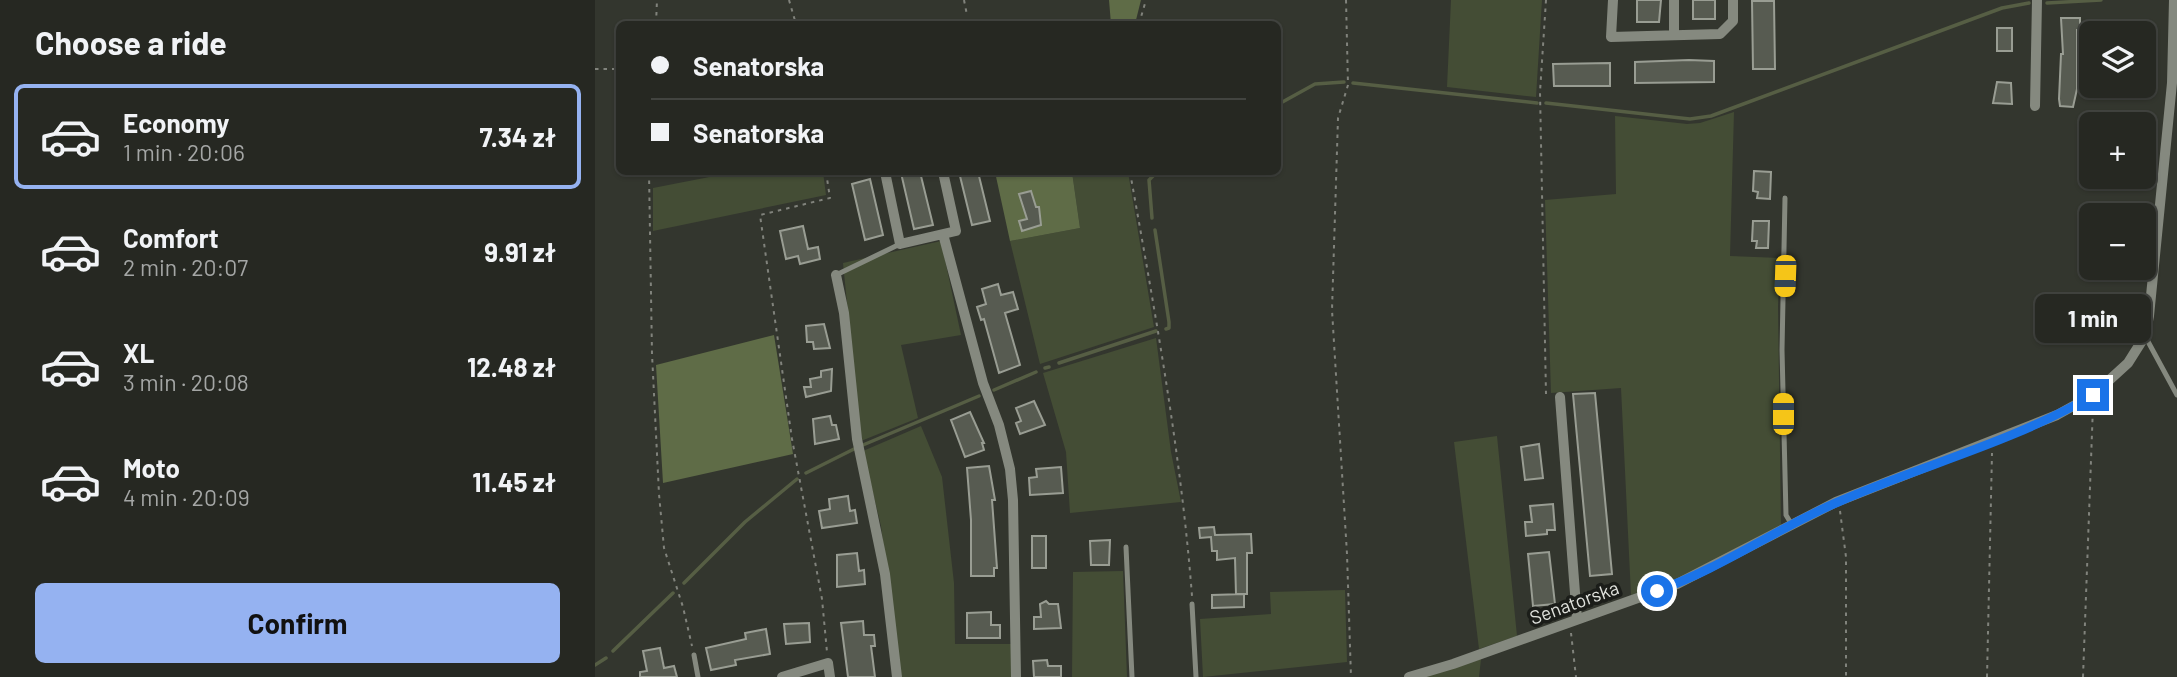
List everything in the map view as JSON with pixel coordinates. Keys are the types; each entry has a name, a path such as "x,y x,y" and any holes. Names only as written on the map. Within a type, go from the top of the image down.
{"street":[{"path":"1612,0 1611,37 1720,34 1733,21 1733,0"},
{"path":"1674,0 1674,35"},
{"path":"2035,106 2037,0"},
{"name":"Senatorska","path":"1409,677 1702,574 1836,502 1993,442 2057,415 2093,395 2128,363 2145,336 2167,143 2174,0"},
{"path":"886,175 900,244 956,231 944,175"},
{"path":"943,234 983,383 999,425 1010,469 1013,500 1016,677"},
{"path":"836,275 843,313 857,439 885,574 897,677"},
{"path":"1560,397 1574,621"},
{"path":"782,677 828,663 830,677"}],"lane":[{"path":"1785,198 1783,435 1786,515 1792,525"},
{"path":"836,275 900,244"},
{"path":"2145,336 2177,395"},
{"path":"1126,547 1132,677"},
{"path":"1192,604 1196,677"},
{"path":"694,656 698,677"}],"path":[{"path":"656,21 657,0"},
{"path":"789,0 795,21"},
{"path":"964,0 967,15"},
{"path":"1140,21 1146,0"},
{"path":"1346,0 1348,85 1338,118 1332,310 1347,554 1351,677"},
{"path":"1546,0 1540,107 1546,394"},
{"path":"595,69 616,69"},
{"path":"649,175 652,354 664,548 683,607 694,656"},
{"path":"826,175 830,198 759,215 793,439 822,599 828,663"},
{"path":"1132,175 1159,324 1165,387 1184,504 1192,604"},
{"path":"2083,677 2093,395"},
{"path":"1987,677 1993,442"},
{"path":"1836,502 1842,513 1846,558 1846,677"},
{"path":"1574,621 1576,677"}],"green space":[{"path":"1109,0 1141,0 1136,21 1111,21"},
{"path":"1451,0 1542,0 1536,97 1447,87"},
{"path":"1734,112 1730,256 1780,258 1778,306 1781,525 1684,576 1631,595 1621,388 1551,393 1545,200 1616,194 1615,116 1687,124 1700,123"},
{"path":"720,175 823,175 826,195 653,231 653,188"},
{"path":"996,175 1072,175 1080,228 1010,241"},
{"path":"1072,175 1129,175 1154,327 1040,364 1010,241 1080,228"},
{"path":"941,241 961,335 901,345 918,418 861,441 843,263"},
{"path":"774,335 793,454 663,483 656,365"},
{"path":"1156,338 1171,452 1181,502 1070,513 1066,452 1043,373"},
{"path":"921,426 942,477 954,583 955,644 1011,644 1011,677 900,677 881,526 863,451"},
{"path":"1497,436 1517,636 1479,649 1454,442"},
{"path":"1123,571 1127,677 1072,677 1073,572"},
{"path":"1345,590 1347,662 1203,677 1200,619 1271,614 1270,592"},
{"path":"1481,659 1479,677 1422,677"}],"building":[{"path":"1637,0 1661,0 1659,22 1637,22"},
{"path":"1693,0 1715,0 1715,19 1693,19"},
{"path":"1752,1 1774,1 1775,69 1753,69"},
{"path":"2061,18 2080,18 2077,30 2077,89 2073,107 2060,106 2063,54"},
{"path":"1997,28 2012,28 2012,51 1997,51"},
{"path":"1714,61 1714,82 1635,83 1635,62"},
{"path":"1610,63 1610,86 1554,86 1553,64"},
{"path":"1997,82 2011,83 2012,104 1993,103"},
{"path":"1754,171 1771,172 1770,199 1757,198 1758,192 1753,191"},
{"path":"901,175 921,175 933,225 914,229"},
{"path":"960,175 979,175 990,221 972,225"},
{"path":"870,179 883,235 865,240 852,184"},
{"path":"1031,191 1036,207 1039,207 1041,225 1022,231 1019,221 1027,219 1019,194"},
{"path":"1753,221 1769,221 1768,248 1756,248 1757,241 1752,241"},
{"path":"803,226 808,249 818,247 820,259 800,264 798,256 786,259 780,231"},
{"path":"998,284 1001,295 1013,292 1018,309 1005,313 1020,365 999,373 984,319 981,320 977,307 986,304 982,289"},
{"path":"824,324 830,348 814,349 813,342 807,342 806,326"},
{"path":"832,369 831,391 806,397 804,387 811,387 810,379 821,377 821,371"},
{"path":"1595,393 1612,574 1590,576 1573,394"},
{"path":"1034,401 1045,425 1020,434 1016,423 1021,421 1016,408"},
{"path":"970,412 984,443 984,450 965,457 951,420"},
{"path":"830,416 832,425 836,425 839,439 815,444 813,419"},
{"path":"1539,444 1543,478 1525,480 1521,447"},
{"path":"989,466 995,500 992,500 997,568 994,568 994,576 971,576 967,468"},
{"path":"1061,467 1063,493 1030,495 1029,478 1037,477 1036,469"},
{"path":"848,496 850,511 855,510 857,523 822,528 819,511 830,509 829,499"},
{"path":"1553,504 1555,530 1547,530 1547,534 1526,536 1525,522 1532,522 1530,506"},
{"path":"1214,527 1215,535 1251,534 1252,553 1247,553 1247,594 1236,594 1235,558 1217,560 1217,551 1212,551 1211,537 1200,538 1199,528"},
{"path":"1032,536 1046,536 1046,568 1032,568"},
{"path":"1110,540 1109,565 1091,565 1090,541"},
{"path":"1549,552 1555,604 1533,606 1528,554"},
{"path":"857,553 859,571 864,570 865,584 837,587 837,555"},
{"path":"1244,594 1244,607 1212,608 1212,595"},
{"path":"1046,601 1049,604 1058,604 1061,628 1034,629 1034,617 1041,617 1040,604"},
{"path":"991,612 991,625 1000,625 1000,638 967,638 967,613"},
{"path":"863,621 864,635 874,635 875,646 871,646 875,677 848,677 841,623"},
{"path":"809,623 810,642 786,644 784,624"},
{"path":"766,629 770,654 735,660 736,665 711,670 706,648 746,639 745,633"},
{"path":"660,648 664,668 674,666 677,677 640,677 640,672 647,671 643,651"},
{"path":"1047,660 1048,666 1061,666 1061,677 1034,677 1033,661"}],"waterway":[{"path":"2047,3 2101,0"},
{"path":"1546,103 1690,119 1711,116 2002,8 2029,3"},
{"path":"1281,103 1315,84 1344,82"},
{"path":"1353,83 1537,103"},
{"path":"1152,218 1149,180 1154,175"},
{"path":"1155,230 1169,322 1169,328 1166,329"},
{"path":"1059,363 1156,331"},
{"path":"1045,368 1049,367"},
{"path":"994,390 1036,372"},
{"path":"863,445 979,396"},
{"path":"806,473 854,449"},
{"path":"684,583 745,522 797,479"},
{"path":"613,651 673,593"},
{"path":"595,665 606,658"}],"route":[{"path":"1657,591 1702,574 1836,502 2057,415 2093,395"}]}
